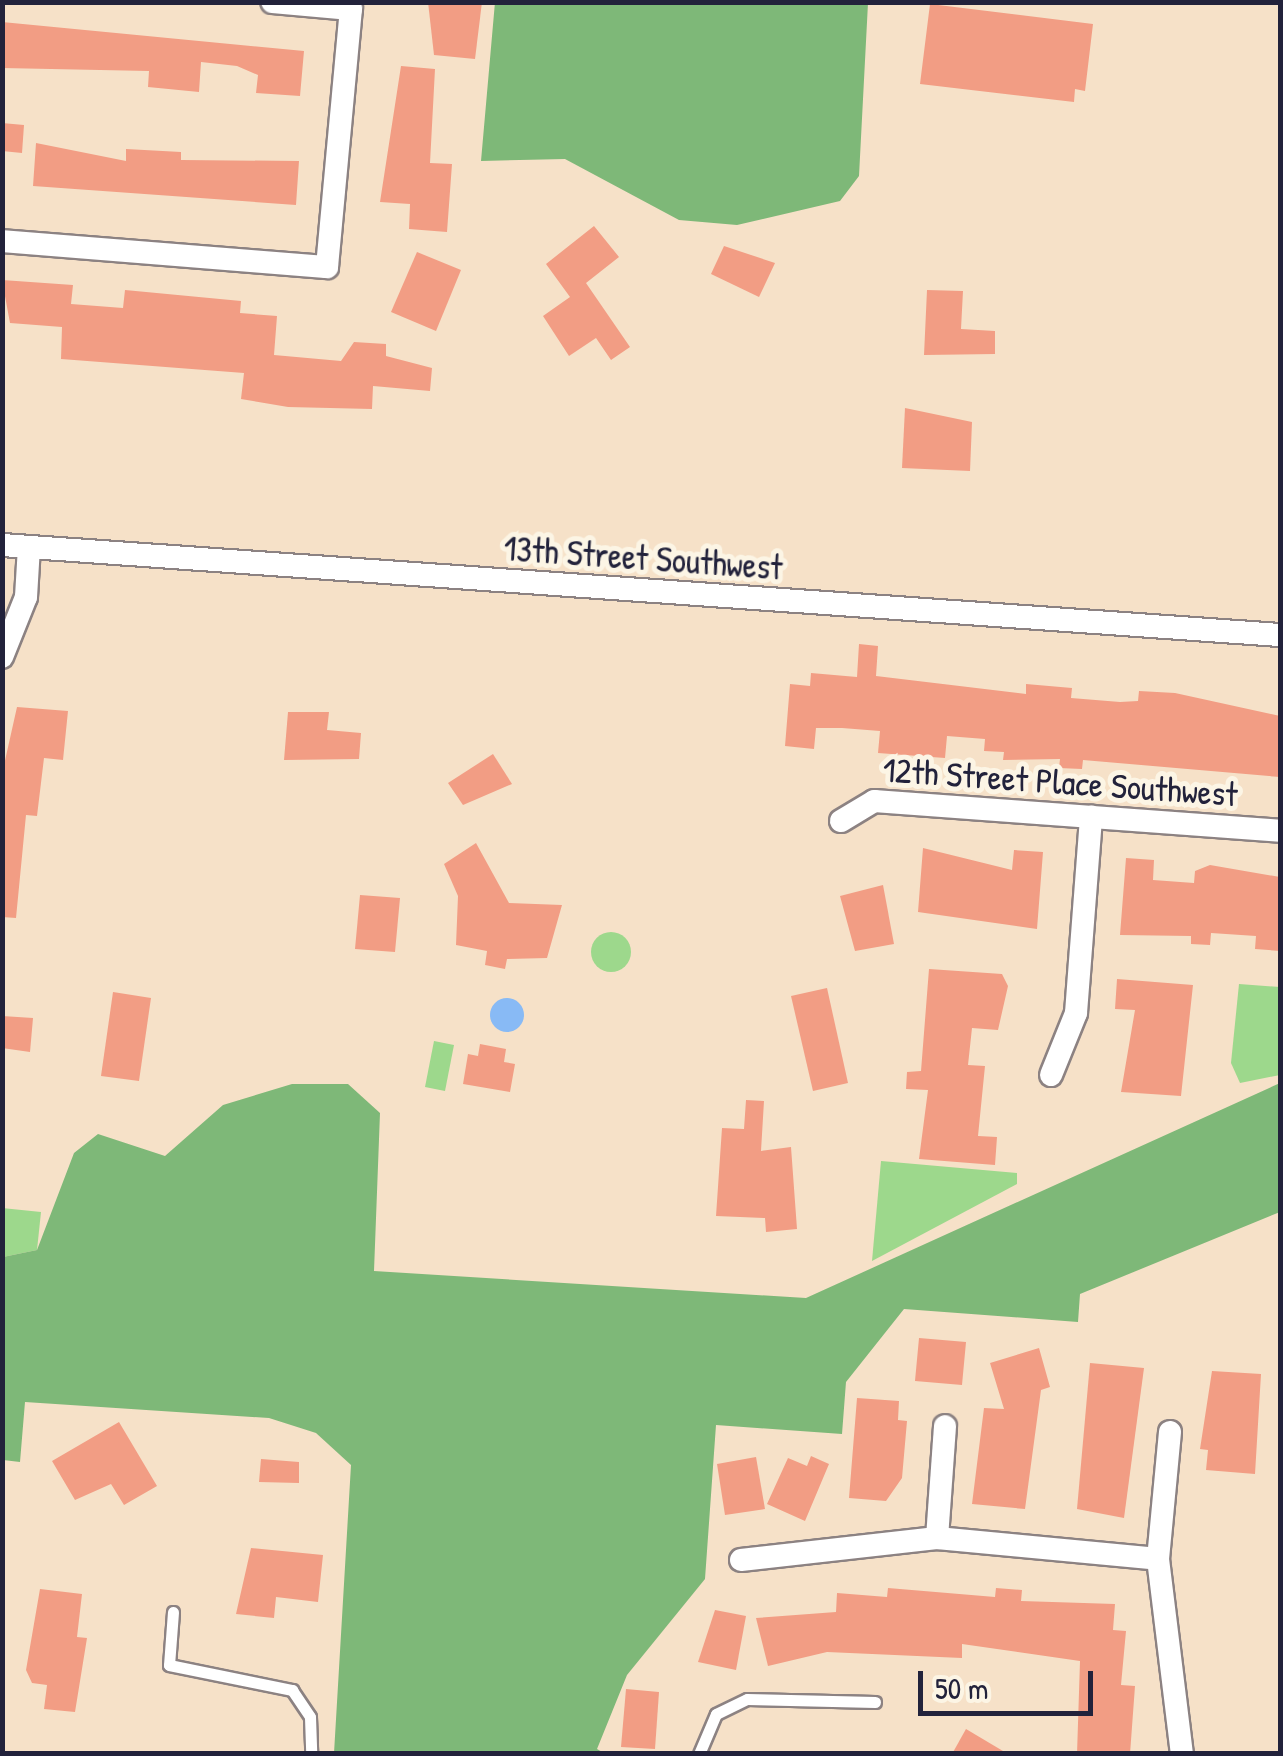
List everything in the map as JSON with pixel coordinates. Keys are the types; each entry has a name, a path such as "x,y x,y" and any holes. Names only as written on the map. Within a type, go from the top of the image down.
{"street":[{"path":"2,241 327,267 352,9 272,2"},
{"name":"13th Street Southwest","path":"2,544 1280,635"},
{"path":"2,657 26,597 29,547"},
{"name":"12th Street Place Southwest","path":"841,821 874,801 1280,831"},
{"path":"1050,1075 1076,1013 1092,817"},
{"path":"937,1538 946,1426"},
{"path":"1170,1432 1158,1558 1182,1754"},
{"path":"741,1560 937,1538 1158,1558"}],"lane":[{"path":"173,1612 169,1665 292,1690 310,1717 311,1754"},
{"path":"699,1754 716,1714 747,1699 875,1702"}],"green space":[{"path":"495,2 868,3 859,176 840,201 737,225 679,220 565,159 481,161"},
{"path":"611,932 625,938 631,952 625,966 611,972 597,966 591,952 597,938"},
{"path":"1239,984 1280,987 1280,1075 1240,1083 1231,1063"},
{"path":"434,1041 454,1045 445,1091 425,1087"},
{"path":"1280,1083 1280,1212 1080,1294 1078,1322 904,1309 846,1382 842,1434 716,1425 705,1579 627,1675 597,1749 604,1753 334,1753 351,1465 316,1433 269,1418 25,1402 20,1462 3,1460 3,1257 37,1250 74,1153 98,1134 165,1156 223,1105 292,1084 348,1084 380,1113 374,1271 806,1298"},
{"path":"881,1161 1017,1173 1017,1184 872,1261"},
{"path":"2,1208 41,1212 37,1250 3,1257"}],"water":[{"path":"507,998 519,1003 524,1015 519,1027 507,1032 495,1027 490,1015 495,1003"}],"building":[{"path":"428,2 482,2 475,59 434,55"},
{"path":"930,4 1093,24 1085,91 1075,89 1074,102 920,84"},
{"path":"2,22 304,51 300,96 256,93 258,75 237,66 201,62 199,92 148,87 149,71 2,68"},
{"path":"401,66 435,69 430,163 452,164 447,232 409,229 410,204 380,202"},
{"path":"2,123 24,125 22,153 2,151"},
{"path":"36,143 126,161 126,149 181,152 181,160 299,161 296,205 33,186"},
{"path":"594,226 619,257 586,283 630,347 611,360 596,338 569,356 543,316 570,297 546,264"},
{"path":"724,246 775,263 759,297 711,274"},
{"path":"417,252 461,270 436,331 391,312"},
{"path":"2,280 73,285 71,304 123,308 125,290 241,301 240,313 277,316 274,355 341,361 354,342 386,344 386,356 432,368 430,391 373,386 372,409 288,407 241,399 244,373 61,359 62,327 10,323"},
{"path":"927,290 963,291 961,329 995,331 995,354 924,355"},
{"path":"905,408 972,422 970,471 902,468"},
{"path":"859,644 878,646 876,676 1026,694 1026,684 1072,688 1071,698 1120,702 1138,701 1139,691 1175,693 1280,716 1280,777 1083,760 1082,769 1059,768 1060,759 1003,760 1004,752 984,751 985,739 947,736 945,758 878,753 880,731 842,728 816,728 814,749 785,746 790,684 810,686 811,673 857,677"},
{"path":"17,707 68,711 63,760 44,758 37,816 26,815 16,918 2,917 2,774"},
{"path":"288,712 329,712 327,730 361,733 359,759 284,760"},
{"path":"493,754 512,784 463,805 448,783"},
{"path":"476,843 509,903 562,905 547,958 507,959 505,969 485,965 487,951 456,945 458,896 444,864"},
{"path":"923,848 1012,870 1014,850 1043,852 1037,929 918,912"},
{"path":"1126,858 1154,860 1153,880 1194,883 1195,871 1210,865 1280,877 1280,951 1255,949 1256,936 1211,933 1210,945 1191,944 1191,936 1120,935"},
{"path":"883,885 894,944 855,951 840,896"},
{"path":"360,895 400,898 395,952 355,949"},
{"path":"929,969 1002,974 1008,986 998,1030 972,1028 968,1065 985,1066 978,1136 997,1137 995,1165 919,1159 928,1090 906,1089 907,1072 921,1071"},
{"path":"1117,979 1193,985 1181,1096 1121,1092 1135,1010 1115,1009"},
{"path":"827,988 848,1083 813,1091 791,996"},
{"path":"113,992 151,998 139,1081 101,1076"},
{"path":"2,1016 33,1018 30,1052 2,1048"},
{"path":"480,1044 506,1049 504,1062 515,1064 510,1092 463,1084 468,1054 478,1056"},
{"path":"746,1100 764,1101 761,1151 791,1147 797,1229 766,1232 765,1218 716,1216 722,1128 744,1129"},
{"path":"919,1338 966,1342 962,1385 915,1381"},
{"path":"1039,1348 1050,1387 1041,1390 1025,1509 972,1504 984,1408 1004,1409 990,1363"},
{"path":"1090,1363 1144,1368 1124,1518 1077,1509"},
{"path":"1212,1371 1261,1374 1255,1474 1206,1470 1208,1450 1200,1449"},
{"path":"857,1398 899,1401 898,1420 907,1421 902,1478 886,1501 849,1498"},
{"path":"119,1422 157,1486 124,1505 111,1484 75,1500 52,1461"},
{"path":"811,1456 829,1464 805,1521 767,1504 788,1458 807,1466"},
{"path":"756,1457 765,1509 725,1515 717,1464"},
{"path":"261,1459 299,1462 299,1483 259,1482"},
{"path":"251,1548 323,1555 318,1602 276,1597 274,1618 236,1614"},
{"path":"888,1588 995,1597 996,1588 1022,1590 1021,1601 1115,1604 1113,1630 1126,1631 1121,1685 1135,1686 1130,1754 1077,1754 1080,1661 962,1644 962,1658 827,1652 768,1666 756,1618 836,1612 837,1593 887,1597"},
{"path":"40,1589 82,1594 77,1637 87,1638 75,1712 44,1709 47,1685 32,1683 26,1670"},
{"path":"715,1610 746,1616 736,1670 698,1662"},
{"path":"626,1689 659,1692 655,1749 621,1747"},
{"path":"966,1729 1008,1754 952,1754"}]}
